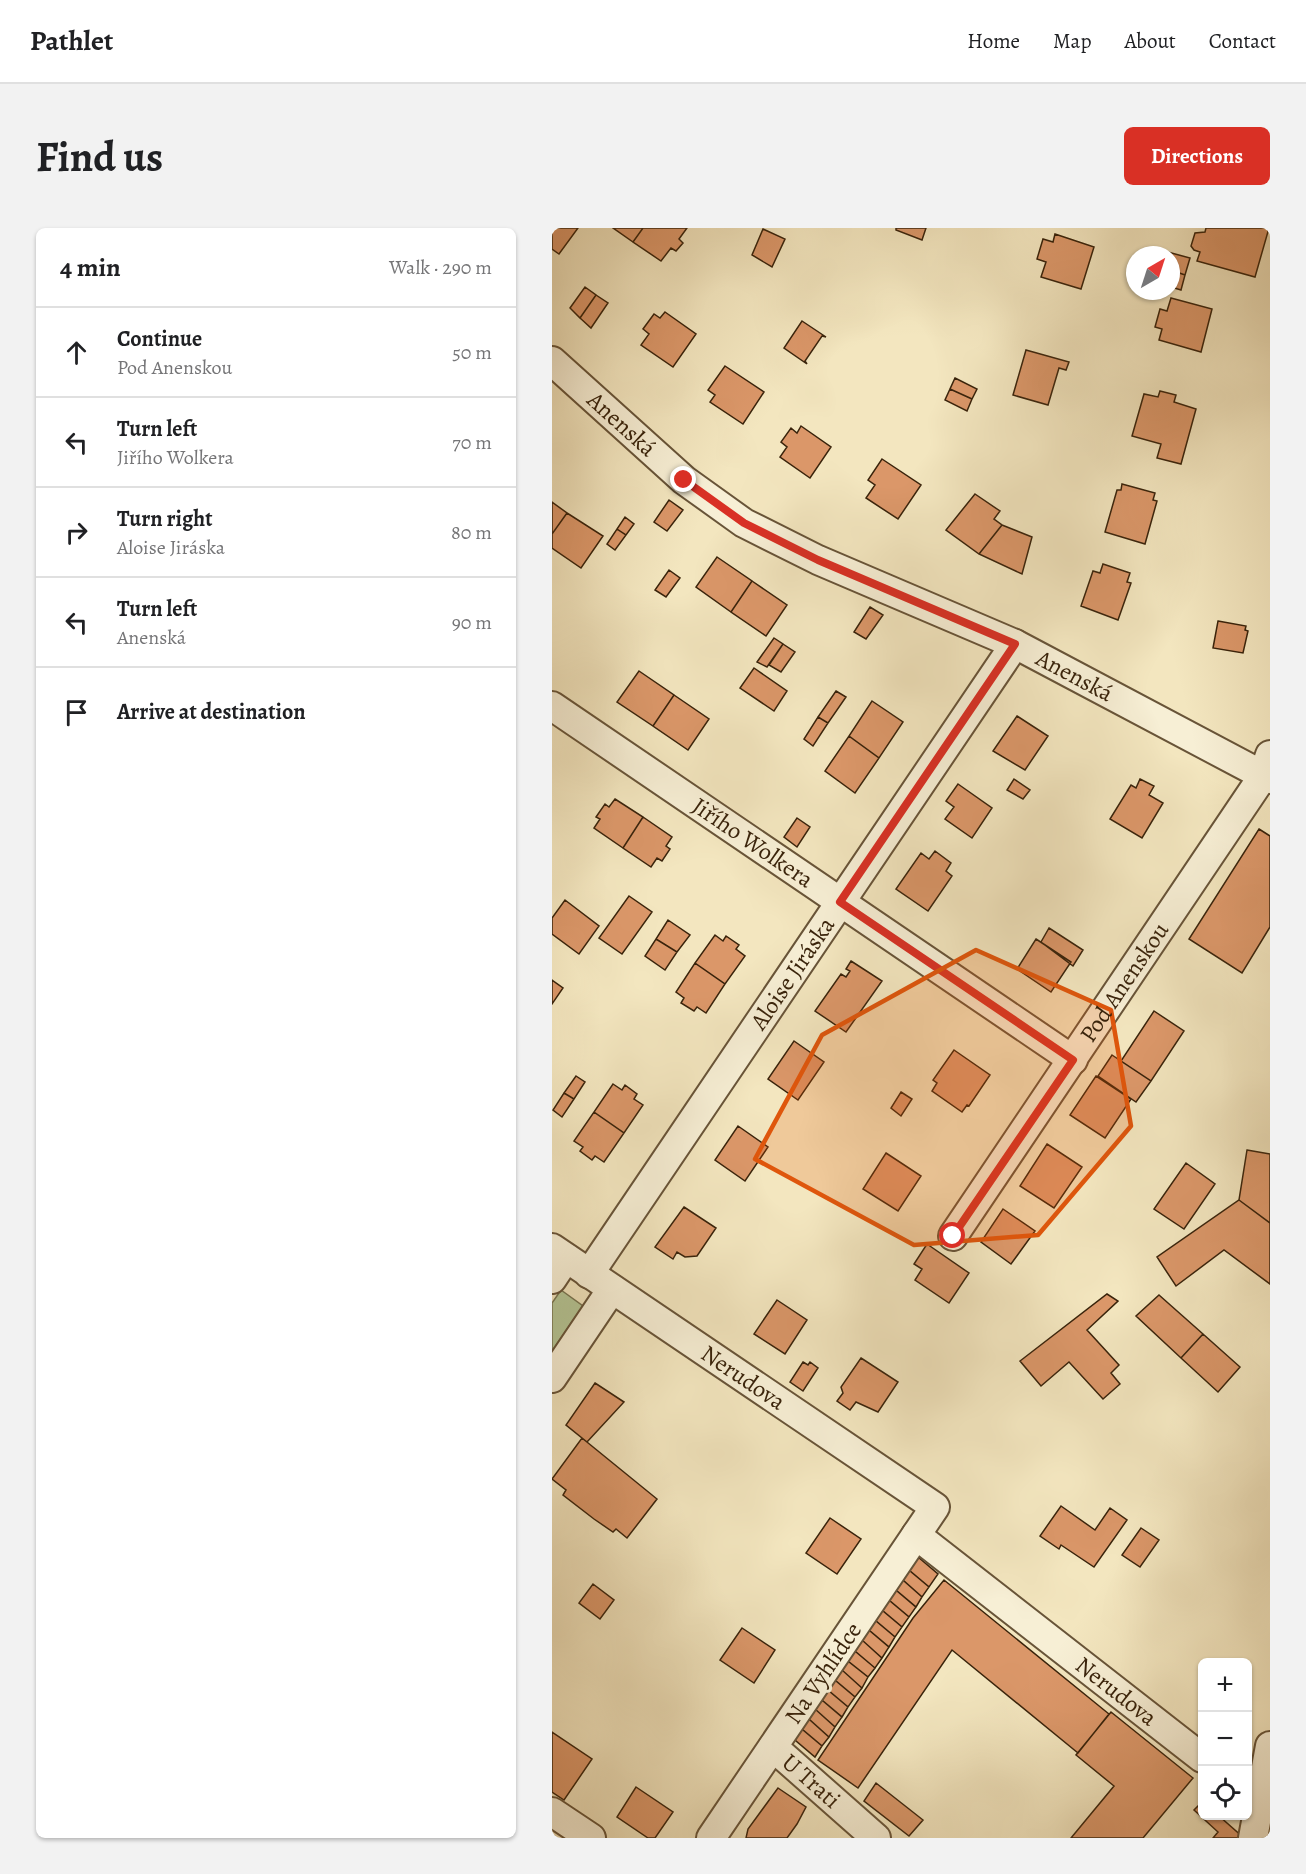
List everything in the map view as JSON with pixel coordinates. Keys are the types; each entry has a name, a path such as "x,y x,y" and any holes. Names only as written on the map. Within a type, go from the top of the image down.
{"street":[{"name":"Anenská","path":"552,361 684,480 744,523 818,560 1015,644 1268,770"},
{"name":"Aloise Jiráska","path":"552,1378 601,1281 840,902 1015,644"},
{"name":"Jiřího Wolkera","path":"552,706 1073,1060"},
{"name":"Pod Anenskou","path":"953,1236 1268,770"},
{"name":"Nerudova","path":"557,1262 601,1281 935,1507"},
{"name":"Na Vyhlídce","path":"711,1838 935,1507"},
{"name":"Nerudova","path":"916,1535 1198,1754"},
{"path":"1253,1838 1254,1798 1270,1746"},
{"name":"U Trati","path":"773,1747 876,1838"},
{"path":"552,1812 591,1838"}],"highlighted area":[{"path":"976,950 1111,1010 1131,1126 1038,1235 914,1245 755,1159 822,1035"}],"green space":[{"path":"561,1290 583,1306 552,1351 552,1303"}],"building":[{"path":"552,228 578,228 559,254 552,249"},
{"path":"613,228 643,228 633,242"},
{"path":"643,228 687,228 679,239 683,243 676,251 671,248 661,261 633,242"},
{"path":"896,228 926,228 922,240 896,230"},
{"path":"1206,228 1269,228 1255,277 1197,261 1200,252 1191,246 1195,233 1205,232"},
{"path":"763,229 785,239 772,267 752,255"},
{"path":"1055,234 1094,247 1081,289 1041,277 1046,262 1037,259 1043,239 1053,242"},
{"path":"1180,255 1190,258 1185,275 1180,273"},
{"path":"1180,273 1185,275 1180,290"},
{"path":"585,287 596,295 580,318 570,308"},
{"path":"596,295 608,303 591,328 580,318"},
{"path":"1170,300 1212,309 1201,352 1159,340 1162,329 1155,327 1160,309 1167,311"},
{"path":"665,312 696,334 673,367 641,345 649,334 643,329 654,314 660,318"},
{"path":"802,321 826,337 822,336 805,361 807,364 784,348"},
{"path":"1026,350 1069,362 1066,370 1059,368 1048,405 1013,395"},
{"path":"725,366 764,392 743,424 710,402 715,395 708,390"},
{"path":"955,378 977,389 972,399 950,389"},
{"path":"950,389 972,399 967,411 945,400"},
{"path":"1160,391 1176,395 1174,402 1196,409 1181,464 1157,458 1161,444 1132,436 1144,394 1158,397"},
{"path":"801,426 831,447 810,478 780,457 787,447 781,442 791,428 797,433"},
{"path":"882,459 921,485 898,519 866,498 875,485 868,480"},
{"path":"1122,484 1155,493 1153,500 1157,501 1145,544 1105,532 1117,490 1121,490"},
{"path":"975,494 1000,511 994,519 1002,525 979,554 946,530"},
{"path":"669,500 683,510 667,531 654,522"},
{"path":"552,502 567,513 552,534"},
{"path":"567,513 603,536 581,568 552,548 552,534"},
{"path":"625,517 634,524 626,535 617,529"},
{"path":"1002,525 1032,537 1022,574 979,554"},
{"path":"617,529 626,535 615,550 607,544"},
{"path":"717,557 752,581 731,612 696,587"},
{"path":"1103,564 1130,573 1127,582 1131,583 1118,620 1081,606 1093,571 1100,573"},
{"path":"669,570 680,578 666,597 655,590"},
{"path":"752,581 787,605 766,636 731,612"},
{"path":"870,607 883,615 866,639 854,632"},
{"path":"1218,621 1246,626 1245,630 1248,631 1243,653 1213,648"},
{"path":"774,638 783,644 767,667 757,662"},
{"path":"783,644 795,652 781,672 769,665"},
{"path":"754,668 787,691 774,711 740,688"},
{"path":"639,671 674,695 653,726 617,702"},
{"path":"836,691 846,697 828,723 818,717"},
{"path":"674,695 709,719 688,750 653,726"},
{"path":"872,701 903,722 879,758 849,736"},
{"path":"1017,716 1048,736 1025,770 993,751"},
{"path":"818,717 828,723 813,746 804,739"},
{"path":"849,736 879,758 855,793 825,771"},
{"path":"1014,779 1030,790 1023,799 1007,790"},
{"path":"1140,779 1154,786 1149,795 1163,803 1142,838 1110,819 1131,785 1136,788"},
{"path":"958,784 992,808 972,838 945,819 954,807 946,801"},
{"path":"615,799 643,817 623,848 594,828 600,819 596,817 605,804 609,807"},
{"path":"643,817 672,837 666,846 670,849 662,861 657,858 651,867 623,848"},
{"path":"797,818 810,827 797,847 784,837"},
{"path":"1259,829 1270,836 1270,927 1242,973 1189,939"},
{"path":"935,851 951,863 946,871 952,876 928,911 896,889 921,853 929,859"},
{"path":"629,896 652,912 622,954 599,938"},
{"path":"565,900 599,926 579,954 552,934 552,918"},
{"path":"668,920 690,935 677,952 656,939"},
{"path":"1049,928 1083,950 1073,966 1041,942"},
{"path":"715,935 723,941 726,936 739,945 736,949 745,956 725,984 695,963"},
{"path":"656,939 677,952 665,970 645,956"},
{"path":"1036,939 1071,962 1051,992 1017,969"},
{"path":"851,961 882,981 846,1032 815,1011 841,974 846,977 850,971 846,969"},
{"path":"695,963 725,984 706,1013 697,1007 694,1011 681,1003 684,998 676,992"},
{"path":"552,980 563,988 552,1004"},
{"path":"1154,1011 1184,1031 1151,1081 1121,1061"},
{"path":"794,1041 824,1062 798,1100 768,1079"},
{"path":"954,1050 990,1075 969,1106 967,1105 962,1112 932,1091 937,1083 933,1080"},
{"path":"1112,1055 1151,1081 1136,1102 1098,1076"},
{"path":"576,1076 585,1082 574,1099 564,1093"},
{"path":"1096,1076 1131,1099 1105,1138 1070,1115"},
{"path":"613,1084 622,1090 625,1085 637,1094 634,1099 643,1105 624,1133 594,1112"},
{"path":"901,1092 912,1099 901,1116 891,1108"},
{"path":"564,1093 574,1099 562,1117 553,1110"},
{"path":"594,1112 624,1133 604,1162 595,1156 592,1160 580,1151 583,1147 574,1141"},
{"path":"738,1126 768,1147 745,1181 715,1160"},
{"path":"1047,1144 1082,1167 1054,1208 1020,1186"},
{"path":"1247,1150 1270,1154 1270,1223 1239,1200"},
{"path":"886,1153 921,1176 898,1211 863,1189"},
{"path":"1186,1163 1215,1184 1184,1229 1154,1209"},
{"path":"1239,1200 1270,1223 1270,1284 1224,1250 1176,1286 1157,1257"},
{"path":"684,1207 716,1228 697,1256 685,1257 677,1252 673,1259 655,1247"},
{"path":"1003,1209 1035,1231 1011,1264 981,1242"},
{"path":"927,1244 969,1273 949,1303 915,1280 922,1269 914,1264"},
{"path":"1107,1294 1118,1301 1087,1330 1119,1365 1111,1373 1120,1384 1103,1399 1069,1362 1041,1386 1020,1361"},
{"path":"1159,1295 1203,1334 1181,1358 1136,1316"},
{"path":"777,1300 807,1320 785,1354 754,1334"},
{"path":"1203,1334 1240,1367 1218,1392 1181,1358"},
{"path":"861,1358 898,1382 878,1412 856,1402 850,1410 837,1401 843,1393 841,1387"},
{"path":"803,1362 808,1365 810,1362 818,1368 803,1391 790,1382"},
{"path":"595,1383 624,1402 587,1442 566,1425"},
{"path":"582,1438 657,1499 627,1538 616,1529 613,1532 563,1495 566,1490 552,1479"},
{"path":"1061,1506 1095,1530 1110,1508 1127,1520 1094,1567 1061,1545 1059,1549 1040,1536"},
{"path":"830,1518 861,1539 837,1574 806,1553"},
{"path":"1141,1528 1159,1540 1140,1567 1122,1555"},
{"path":"918,1557 938,1574 929,1587 909,1570"},
{"path":"909,1570 929,1587 922,1597 903,1580"},
{"path":"903,1580 922,1597 916,1607 896,1590"},
{"path":"944,1580 1109,1714 1078,1753 952,1650 858,1788 818,1760 913,1618"},
{"path":"593,1584 614,1600 600,1619 579,1603"},
{"path":"896,1590 916,1607 909,1617 889,1600"},
{"path":"889,1600 909,1617 902,1627 882,1610"},
{"path":"882,1610 902,1627 895,1637 875,1620"},
{"path":"875,1620 895,1637 889,1647 869,1630"},
{"path":"742,1628 775,1650 754,1683 720,1660"},
{"path":"869,1630 889,1647 882,1658 862,1640"},
{"path":"862,1640 882,1658 875,1668 855,1651"},
{"path":"855,1651 875,1668 868,1677 848,1661"},
{"path":"848,1661 868,1677 862,1688 842,1670"},
{"path":"842,1670 862,1688 855,1697 835,1680"},
{"path":"835,1680 855,1697 848,1707 828,1690"},
{"path":"828,1690 848,1707 842,1717 822,1700"},
{"path":"822,1700 842,1717 835,1727 815,1709"},
{"path":"815,1709 835,1727 829,1737 809,1719"},
{"path":"1111,1712 1193,1778 1143,1838 1071,1838 1114,1786 1076,1755"},
{"path":"809,1719 829,1737 822,1746 802,1729"},
{"path":"802,1729 822,1746 815,1757 795,1740"},
{"path":"552,1732 592,1759 564,1800 552,1792"},
{"path":"876,1783 923,1820 909,1836 864,1801"},
{"path":"636,1787 673,1812 655,1838 648,1838 617,1817"},
{"path":"778,1788 806,1807 797,1824 787,1838 746,1838 748,1829"},
{"path":"1205,1820 1224,1820 1244,1838 1213,1838 1218,1832"}],"route":[{"path":"684,480 744,523 818,560 1015,644 840,902 1073,1060 953,1236"}]}
